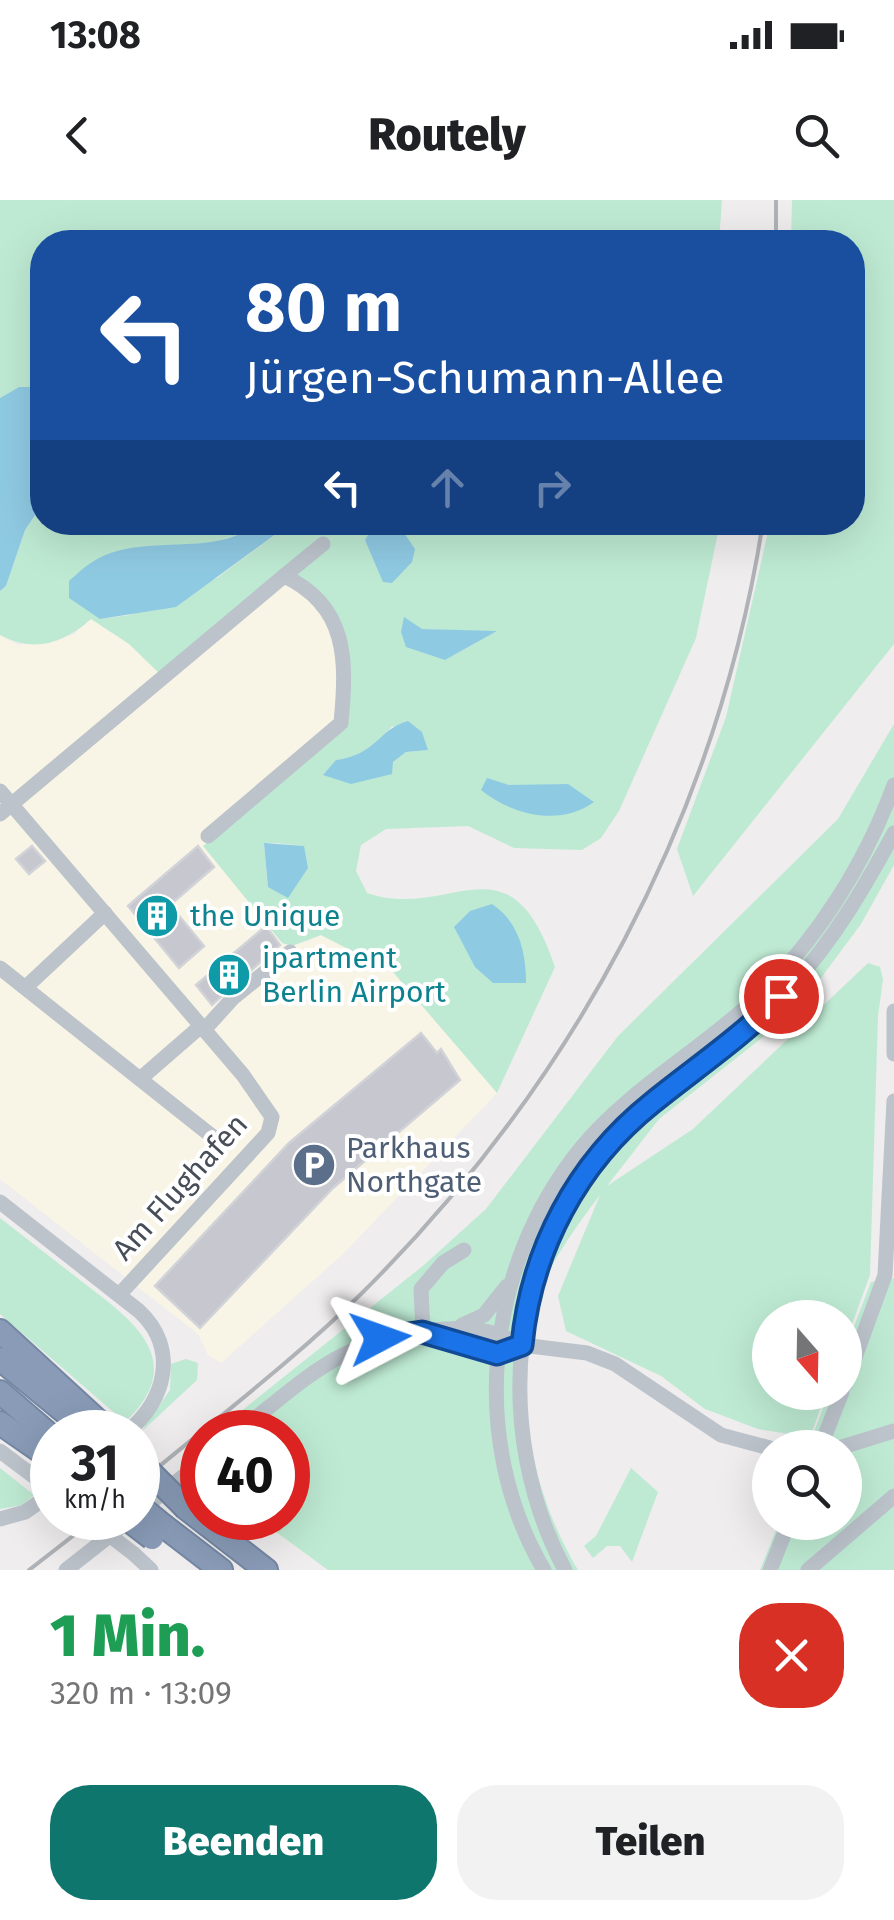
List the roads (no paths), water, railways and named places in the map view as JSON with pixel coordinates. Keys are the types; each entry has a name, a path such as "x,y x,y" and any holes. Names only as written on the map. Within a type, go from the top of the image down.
{"highway":[{"path":"0,1332 84,1410"},
{"path":"0,1360 75,1410"},
{"path":"0,1392 30,1417"},
{"path":"0,1423 30,1444"},
{"path":"160,1482 180,1502"},
{"path":"160,1487 180,1503"},
{"path":"160,1534 212,1570"},
{"path":"160,1534 221,1570"},
{"path":"227,1540 266,1570"}],"street":[{"path":"6,809 323,544"},
{"path":"208,836 338,730 341,722 341,632 312,592 284,576"},
{"path":"544,1570 520,1519 506,1470 498,1410 497,1354 512,1280 538,1213 582,1148 632,1097 754,1000 786,966 841,894 894,784"},
{"name":"Am Flughafen","path":"0,790 6,809 106,913 269,1110 272,1125 119,1295"},
{"path":"565,1570 531,1480 520,1398 522,1345 538,1272 554,1223 595,1159 648,1105 738,1036 797,980 855,901 894,833"},
{"path":"26,988 106,913"},
{"path":"140,1079 290,952"},
{"path":"0,968 213,1137"},
{"path":"894,1011 894,1054"},
{"path":"862,1340 886,1276 894,1101"},
{"path":"0,1202 149,1321 164,1365 157,1399 141,1410"},
{"path":"422,1332 421,1289 443,1263 464,1250"},
{"path":"266,1410 330,1360 355,1346 473,1323 512,1280"},
{"path":"448,1328 500,1334 522,1345 588,1354 615,1364 721,1435 752,1443"},
{"path":"422,1332 497,1354 522,1345"},
{"path":"862,1441 894,1431"},
{"path":"0,1451 30,1474"},
{"path":"808,1570 894,1496"},
{"path":"0,1519 30,1507"},
{"path":"66,1570 102,1540"},
{"path":"116,1540 151,1570"},
{"path":"770,1570 782,1540"}],"water":[{"path":"19,387 30,387 30,523 6,586 0,591 0,398"},
{"path":"237,535 275,535 176,607 100,619 69,598 69,581 91,563 114,552"},
{"path":"368,535 405,535 415,549 412,562 392,583 383,582 365,540"},
{"path":"404,617 422,629 497,631 445,660 406,647 401,632"},
{"path":"408,721 422,732 428,750 406,752 393,762 392,774 351,784 323,775 336,760 361,753"},
{"path":"487,778 509,785 568,784 594,802 566,814 536,815 507,806 481,790"},
{"path":"264,843 304,846 308,868 288,898 268,887"},
{"path":"492,904 515,929 526,983 493,983 475,967 454,927 470,911"}],"railway":[{"path":"776,200 776,230"},
{"path":"160,1466 362,1293 438,1212 507,1126 569,1035 624,940 672,840 711,738 741,631 760,535"},
{"path":"29,1570 68,1540"}],"place":[{"name":"the Unique","path":"157,916"},
{"name":"ipartment Berlin Airport","path":"229,975"},
{"name":"Parkhaus Northgate","path":"314,1165"}]}
